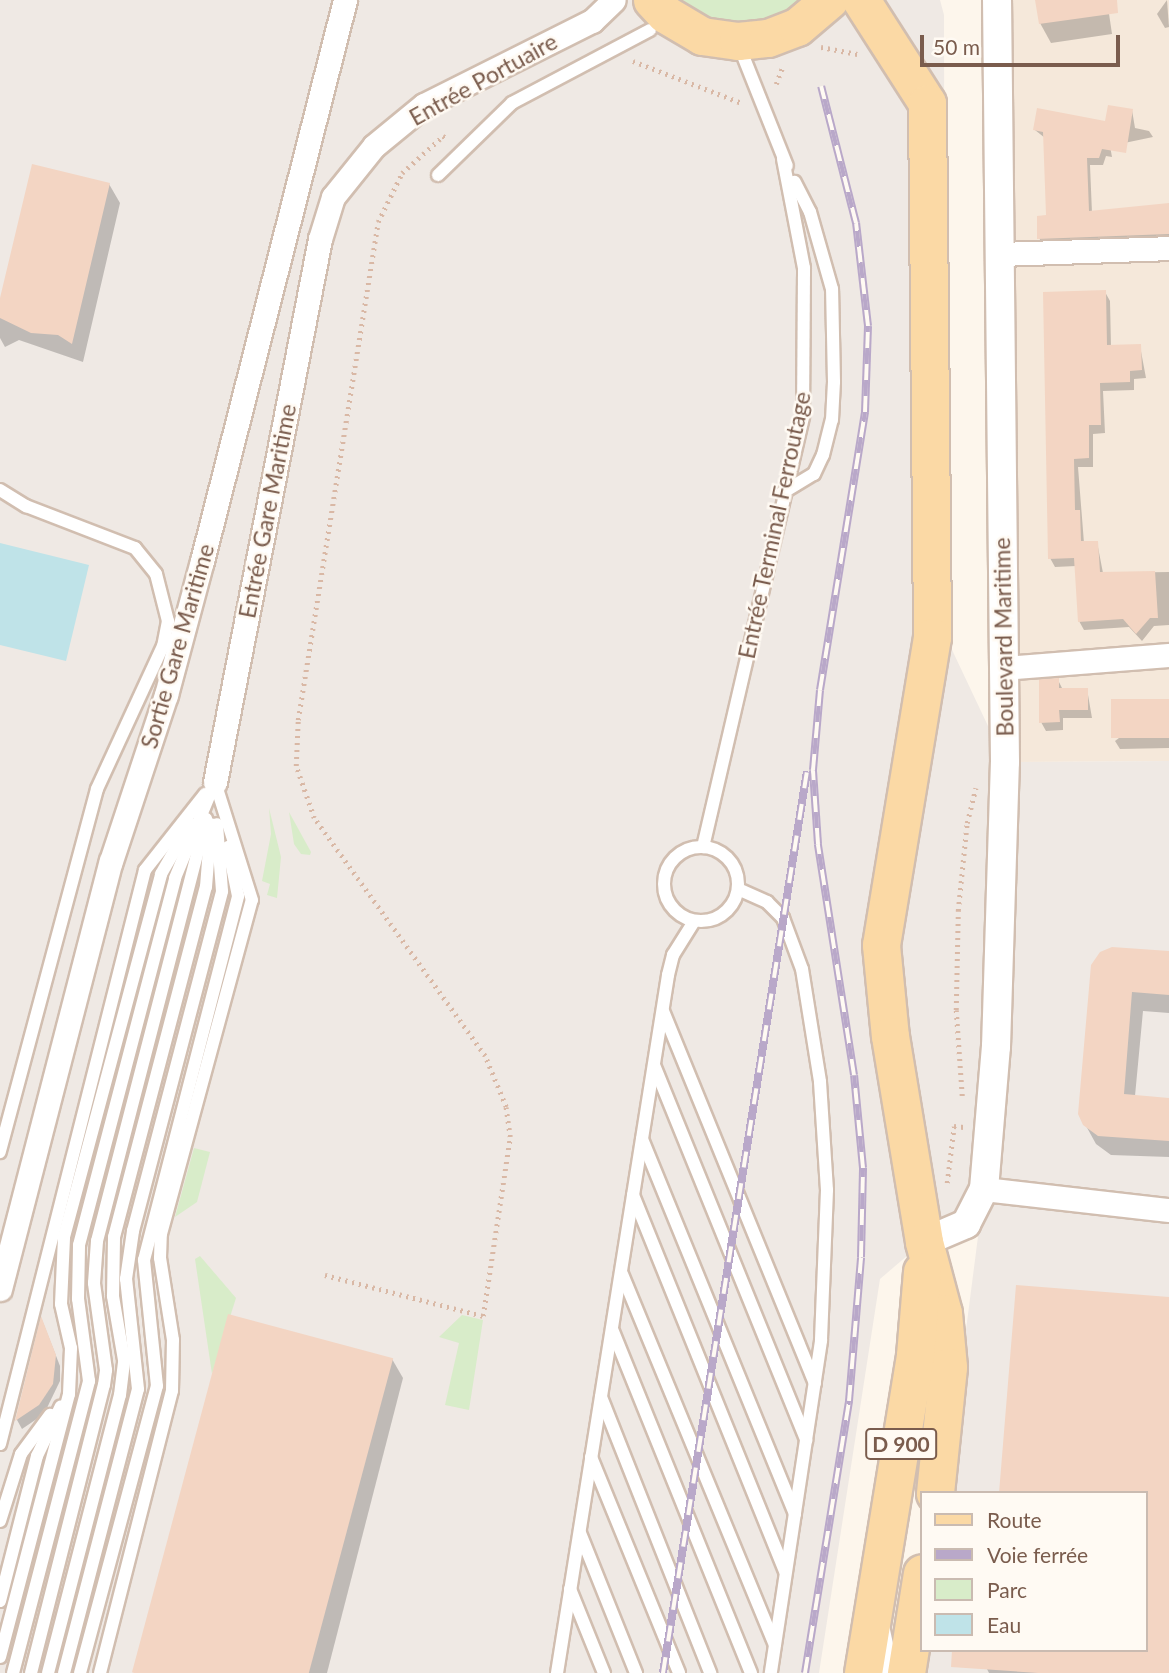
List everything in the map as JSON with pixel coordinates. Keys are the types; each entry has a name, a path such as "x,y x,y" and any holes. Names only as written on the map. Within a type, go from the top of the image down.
{"main road":[{"path":"861,0 927,103 932,637 881,945 890,1037 924,1242"},
{"path":"651,15 665,14 702,36 737,41 768,38 816,22 842,22 869,34 907,69"},
{"name":"D 900","path":"924,1242 939,1292 948,1367 935,1491"},
{"name":"D 900","path":"872,1652 915,1355 924,1242"},
{"path":"906,1673 920,1586"}],"street":[{"name":"Sortie Gare Maritime","path":"0,1289 111,861 166,695 202,561 345,0"},
{"name":"Entrée Portuaire","path":"320,239 333,197 354,168 398,125 424,105 592,21 614,0"},
{"name":"Boulevard Maritime","path":"924,1242 966,1224 984,1189 1001,939 1004,668 997,0"},
{"name":"Entrée Gare Maritime","path":"215,782 320,239"},
{"path":"1000,254 1169,248"},
{"path":"1004,668 1169,655"},
{"path":"984,1189 1169,1210"}],"lane":[{"path":"438,175 512,103 651,15"},
{"path":"737,41 783,159 810,212 832,289 832,420 826,447 814,474 782,493"},
{"name":"Entrée Terminal Ferroutage","path":"703,847 782,493 803,415 807,322 804,268 783,159"},
{"path":"0,490 26,506 135,548 156,574 166,601 163,646"},
{"path":"0,1152 79,852 108,763 202,561"},
{"path":"0,1657 68,1394 71,1348 61,1304 64,1237 160,874 215,782"},
{"path":"0,1444 145,870 215,782"},
{"path":"13,1673 89,1381 78,1299 79,1245 175,878 215,782"},
{"path":"31,1673 104,1385 94,1283 97,1241 215,782"},
{"path":"48,1673 120,1395 124,1360 113,1296 114,1237 206,887 215,782"},
{"path":"64,1673 138,1389 125,1279 133,1231 222,891 215,782"},
{"path":"80,1673 157,1385 144,1285 148,1234 238,896 215,782"},
{"path":"100,1673 172,1391 173,1340 160,1258 161,1234 252,900 215,782"},
{"path":"703,847 726,856 738,877 738,889 728,911 718,918 694,921 673,909 664,887 665,874 680,854 703,847"},
{"path":"738,889 767,902 783,918 802,969 816,1057 827,1190 821,1341 771,1673"},
{"path":"556,1673 663,1009 673,955 694,921"},
{"path":"663,1009 815,1383"},
{"path":"654,1064 806,1440"},
{"path":"642,1139 795,1514"},
{"path":"633,1194 786,1573"},
{"path":"621,1272 775,1645"},
{"path":"611,1328 751,1673"},
{"path":"0,1521 21,1454 68,1394"},
{"path":"0,1601 37,1456 68,1394"},
{"path":"601,1397 710,1673"},
{"path":"591,1457 678,1673"},
{"path":"579,1531 636,1673"},
{"path":"570,1588 604,1673"},
{"path":"559,1658 565,1673"}],"path":[{"path":"816,22 845,50 866,59"},
{"path":"622,67 634,61 739,104 774,88 784,64"},
{"path":"325,1275 483,1316 508,1155 510,1123 485,1056 314,818 296,766 298,720 378,222 402,173 443,136 462,149"}],"shaded area":[{"path":"0,0 940,0 944,15 945,635 1005,762 1169,761 1169,1673 922,1673 925,1652 1148,1652 1148,1491 945,1491 984,1190 880,1279 819,1673 0,1673"},
{"path":"1010,0 1169,0 1169,761 1005,762 1000,254 1014,28"}],"green space":[{"path":"676,0 808,0 777,19 744,26 712,21"},
{"path":"269,808 281,857 277,898 267,895 270,884 262,881 271,834"},
{"path":"289,812 311,852 310,855 301,854 294,844"},
{"path":"194,1148 210,1152 197,1202 175,1217"},
{"path":"200,1256 236,1298 212,1374 195,1259"},
{"path":"462,1315 483,1320 469,1410 445,1405 459,1343 439,1337"}],"water":[{"path":"0,543 89,565 66,661 0,645"}],"building":[{"path":"1035,0 1117,0 1118,13 1039,24"},
{"path":"1108,105 1133,109 1126,153 1102,149 1099,158 1087,158 1089,211 1169,203 1169,234 1037,239 1037,216 1046,215 1043,132 1033,130 1037,108 1105,121"},
{"path":"32,164 110,183 72,344 58,335 31,333 0,318 0,298"},
{"path":"1106,290 1107,345 1141,344 1142,370 1130,371 1130,382 1100,383 1101,425 1089,425 1089,458 1074,459 1075,510 1080,510 1081,541 1098,541 1100,572 1155,571 1158,618 1150,618 1136,634 1123,619 1078,622 1074,558 1048,559 1043,292"},
{"path":"1059,678 1059,688 1088,688 1088,710 1059,710 1060,722 1039,723 1039,679"},
{"path":"1111,699 1169,699 1169,738 1111,738"},
{"path":"1112,947 1169,951 1169,995 1132,992 1124,1094 1169,1098 1169,1141 1098,1136 1083,1125 1078,1114 1091,965 1100,952"},
{"path":"1016,1285 1169,1297 1169,1673 1038,1673 951,1667 952,1652 1148,1652 1148,1491 999,1491"},
{"path":"228,1314 393,1358 309,1673 132,1672"},
{"path":"41,1316 56,1355 53,1384 39,1405 15,1421"}],"railway":[{"path":"805,1673 849,1401 861,1257 863,1168 854,1075 818,844 813,770 820,690 865,412 868,326 856,223 821,86"},
{"path":"663,1673 807,771"}]}
